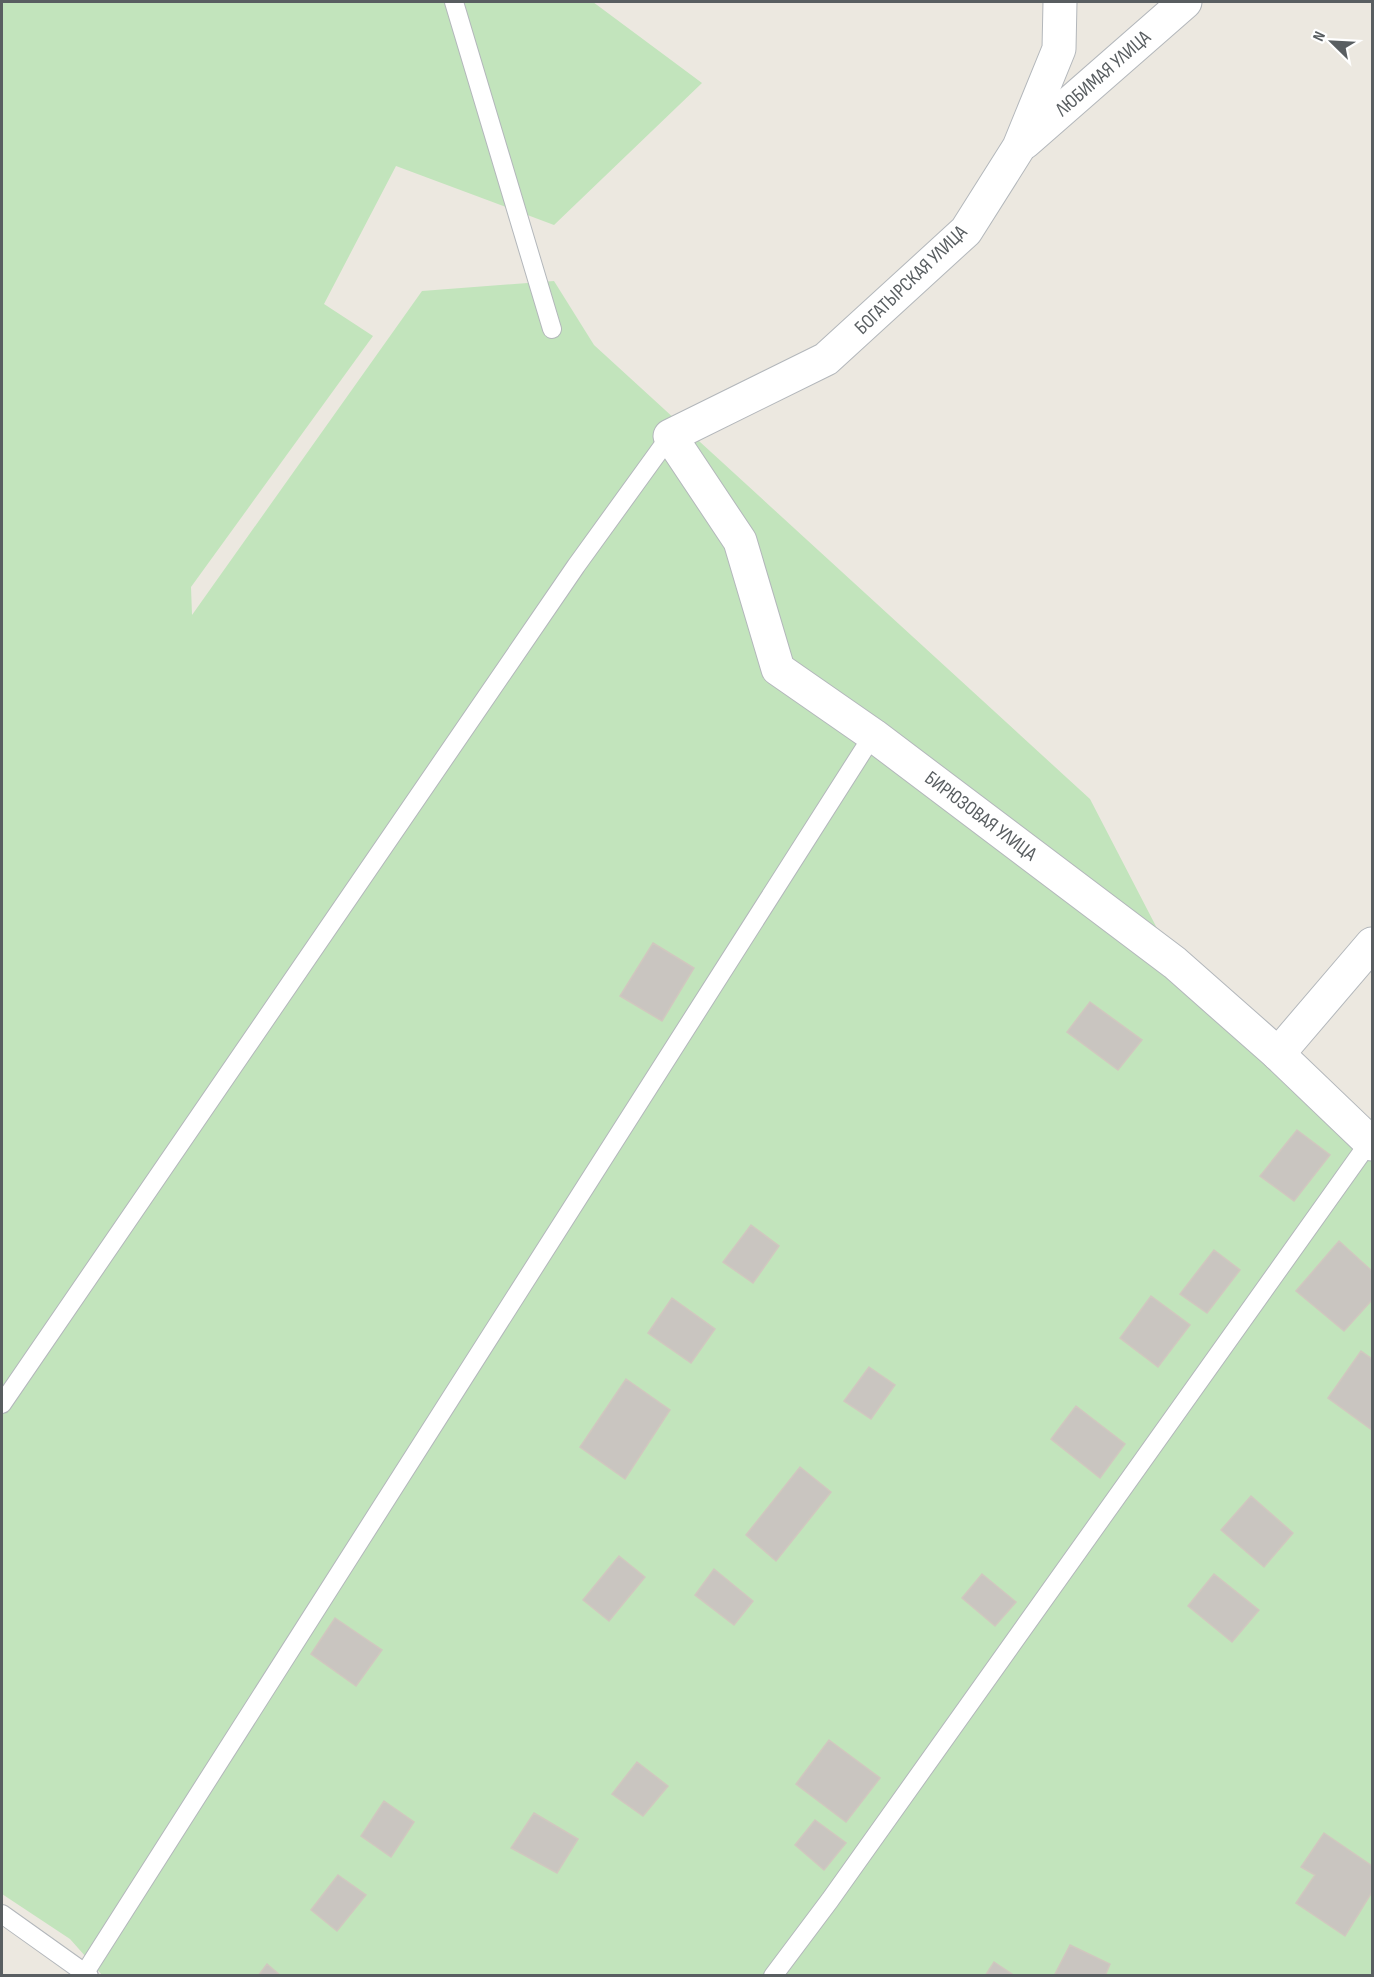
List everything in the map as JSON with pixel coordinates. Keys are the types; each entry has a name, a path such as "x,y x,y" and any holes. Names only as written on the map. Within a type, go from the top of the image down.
{"street":[{"name":"БОГАТЫРСКАЯ УЛИЦА","path":"670,436 825,359 966,231 1019,147 1059,49 1060,2"},
{"name":"ЛЮБИМАЯ УЛИЦА","path":"1019,147 1185,2"},
{"name":"БИРЮЗОВАЯ УЛИЦА","path":"670,436 740,541 778,669 873,735 1175,963 1278,1054 1371,1143"},
{"path":"1278,1054 1372,944"}],"lane":[{"path":"454,2 552,329"},
{"path":"2,1404 576,566 670,436"},
{"path":"2,1914 88,1973 873,735"},
{"path":"773,1976 830,1900 1371,1143"}],"green space":[{"path":"2,2 593,2 702,83 554,225 396,166 324,304 373,336 191,587 192,615 422,291 554,281 594,345 1090,799 1175,963 1372,1120 1372,1975 102,1975 70,1939 2,1894"}],"building":[{"path":"653,943 694,968 662,1021 620,996"},
{"path":"1090,1002 1142,1040 1118,1070 1067,1032"},
{"path":"1297,1130 1330,1155 1294,1201 1260,1176"},
{"path":"751,1225 779,1246 753,1283 723,1262"},
{"path":"1339,1241 1372,1271 1372,1300 1344,1331 1296,1291"},
{"path":"1214,1250 1240,1270 1207,1313 1180,1294"},
{"path":"1151,1296 1190,1325 1158,1367 1120,1338"},
{"path":"672,1298 715,1329 691,1363 648,1333"},
{"path":"1361,1351 1372,1359 1372,1430 1328,1398"},
{"path":"869,1367 895,1385 871,1419 844,1401"},
{"path":"626,1379 670,1410 625,1479 580,1447"},
{"path":"1076,1406 1125,1444 1100,1478 1051,1439"},
{"path":"800,1467 831,1492 776,1561 746,1535"},
{"path":"1251,1496 1293,1533 1264,1567 1221,1530"},
{"path":"619,1556 645,1577 609,1621 583,1600"},
{"path":"714,1569 753,1601 734,1625 695,1595"},
{"path":"982,1574 1016,1602 995,1626 962,1598"},
{"path":"1214,1574 1259,1610 1232,1642 1188,1606"},
{"path":"335,1618 382,1650 356,1686 311,1654"},
{"path":"829,1740 880,1778 846,1822 796,1784"},
{"path":"637,1762 668,1786 643,1816 612,1794"},
{"path":"384,1801 414,1822 391,1857 361,1836"},
{"path":"534,1813 578,1839 557,1873 511,1848"},
{"path":"815,1820 846,1843 824,1870 795,1845"},
{"path":"1324,1833 1372,1866 1372,1892 1345,1936 1296,1903 1315,1875 1301,1867"},
{"path":"338,1875 366,1895 337,1931 311,1910"},
{"path":"1070,1945 1110,1964 1105,1976 1054,1976"},
{"path":"994,1962 1015,1976 985,1976"},
{"path":"267,1964 281,1976 258,1976"}]}
